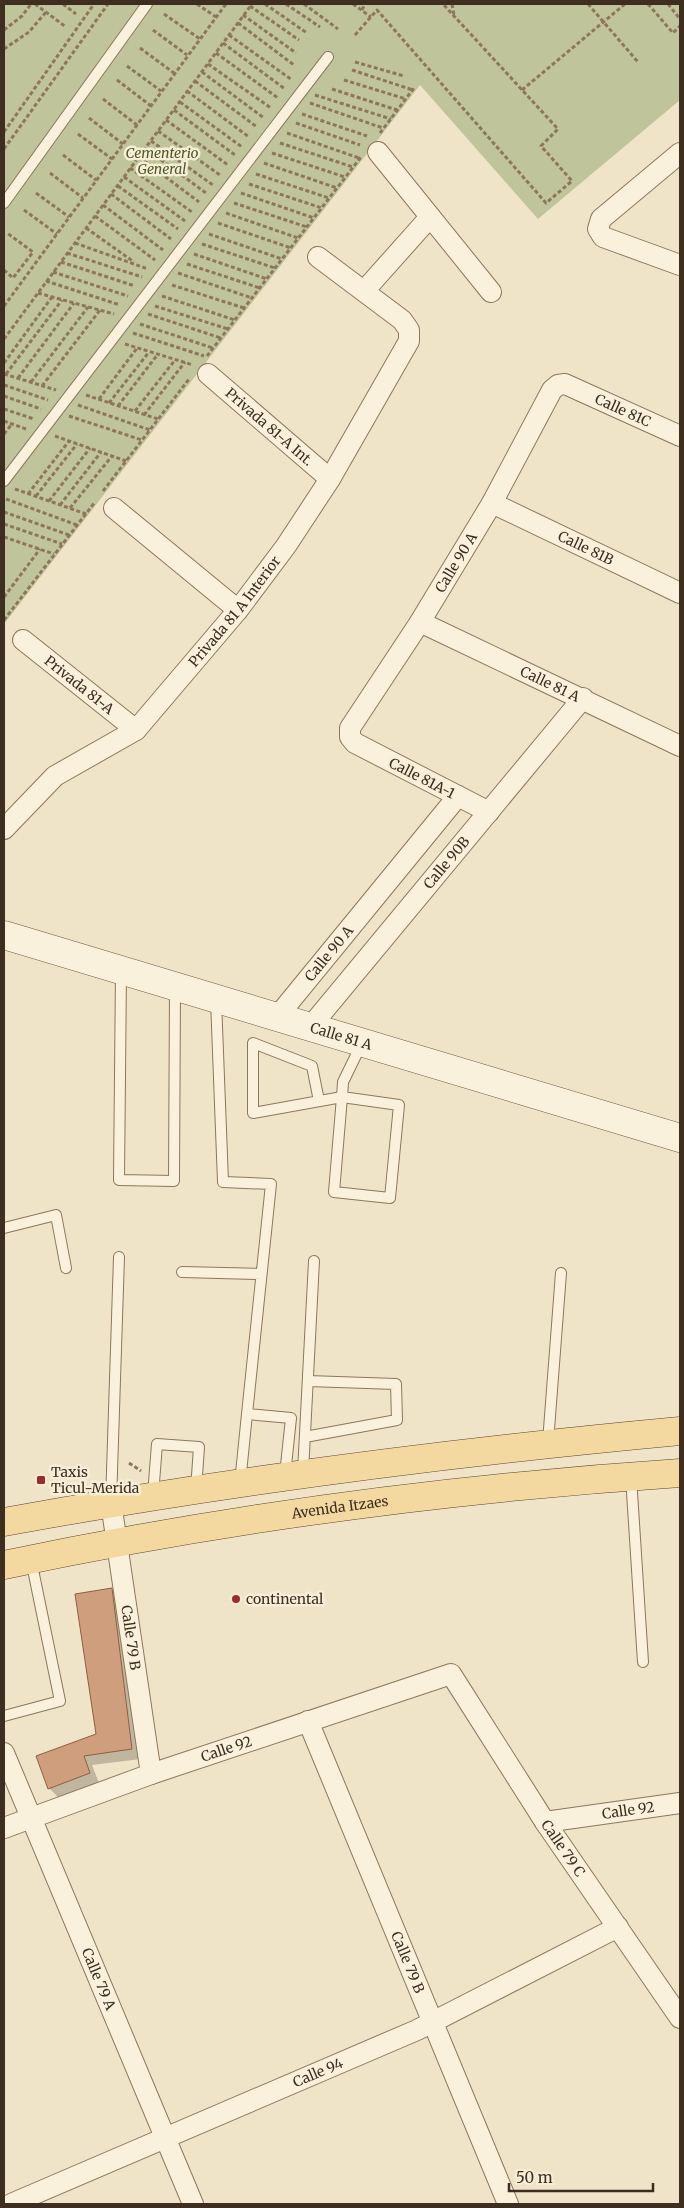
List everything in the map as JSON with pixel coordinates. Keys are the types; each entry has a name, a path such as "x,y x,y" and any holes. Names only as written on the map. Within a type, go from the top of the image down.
{"main road":[{"path":"4,1522 111,1503 150,1486 196,1491 515,1446 680,1432"},
{"path":"515,1446 520,1486"},
{"name":"Avenida Itzaes","path":"4,1565 118,1541 361,1504 520,1486 680,1473"}],"street":[{"path":"370,149 430,217 491,292"},
{"path":"680,153 601,219 598,229 602,237 680,265"},
{"path":"318,256 364,291 430,217"},
{"name":"Privada 81 A Interior","path":"4,829 55,776 136,730 238,610 286,546 330,479 409,341 410,330 402,320 364,291"},
{"name":"Privada 81-A Int.","path":"205,366 330,479"},
{"name":"Calle 81C","path":"565,384 680,436"},
{"name":"Calle 90 A","path":"355,743 350,737 350,728 420,622 492,503 552,390 558,385 565,384"},
{"name":"Calle 81B","path":"492,503 680,593"},
{"path":"114,508 238,610"},
{"name":"Calle 81 A","path":"420,622 583,698 680,746"},
{"name":"Privada 81-A","path":"24,640 136,730"},
{"name":"Calle 90B","path":"311,1026 583,698"},
{"name":"Calle 81A-1","path":"355,743 489,812"},
{"name":"Calle 90 A","path":"277,1017 458,796"},
{"name":"Calle 81 A","path":"4,936 311,1026 680,1138"},
{"name":"Calle 79 B","path":"111,1503 151,1774"},
{"name":"Calle 92","path":"4,1828 151,1774 451,1674"},
{"name":"Calle 79 C","path":"451,1674 545,1822 680,2018"},
{"name":"Calle 79 B","path":"308,1721 508,2204"},
{"name":"Calle 79 A","path":"4,1753 193,2204"},
{"name":"Calle 92","path":"545,1822 680,1803"},
{"name":"Calle 94","path":"11,2204 432,2022 618,1926"}],"lane":[{"path":"4,203 147,4"},
{"path":"4,481 328,57"},
{"path":"121,970 119,1180 174,1180 175,987"},
{"path":"216,999 223,1182 271,1184 240,1484"},
{"path":"319,1101 312,1066 254,1043 253,1113 319,1101 342,1096 399,1105 390,1198 334,1192 342,1096 343,1082 362,1042"},
{"path":"4,1228 56,1215 66,1268"},
{"path":"111,1503 119,1257"},
{"path":"294,1477 305,1437 314,1261"},
{"path":"182,1272 262,1274"},
{"path":"548,1443 561,1273"},
{"path":"305,1437 397,1420 396,1384 308,1381"},
{"path":"247,1414 291,1418 294,1477"},
{"path":"150,1486 157,1444 199,1447 196,1491"},
{"path":"631,1476 643,1662"},
{"path":"4,1716 60,1701 31,1560"}],"path":[{"path":"4,30 22,16 30,4"},
{"path":"35,4 66,27"},
{"path":"62,4 76,14"},
{"path":"4,132 94,4"},
{"path":"4,149 108,4"},
{"path":"197,4 216,17"},
{"path":"4,306 226,4"},
{"path":"265,4 307,33"},
{"path":"286,4 320,27"},
{"path":"304,4 338,29"},
{"path":"353,4 371,17"},
{"path":"362,10 365,4"},
{"path":"355,35 377,10 546,203 572,181 542,146 558,129 443,4"},
{"path":"452,4 454,15"},
{"path":"588,4 638,62"},
{"path":"522,90 625,4"},
{"path":"648,4 673,33 680,26"},
{"path":"668,4 680,19"},
{"path":"4,339 251,5 299,40"},
{"path":"4,49 29,32 46,12"},
{"path":"164,14 200,39"},
{"path":"244,15 296,53"},
{"path":"238,23 294,65"},
{"path":"153,30 187,55"},
{"path":"229,35 292,80"},
{"path":"223,43 285,89"},
{"path":"140,48 174,74"},
{"path":"216,53 278,98"},
{"path":"355,62 404,76"},
{"path":"208,64 271,108"},
{"path":"127,66 162,91"},
{"path":"352,70 412,90"},
{"path":"202,72 264,118"},
{"path":"117,80 151,106"},
{"path":"344,80 406,99"},
{"path":"195,81 257,127"},
{"path":"332,89 397,110"},
{"path":"187,91 249,137"},
{"path":"313,94 391,119"},
{"path":"103,99 137,125"},
{"path":"180,102 242,147"},
{"path":"307,102 383,128"},
{"path":"174,110 235,155"},
{"path":"299,113 370,149"},
{"path":"89,118 123,144"},
{"path":"166,120 228,165"},
{"path":"292,122 370,149"},
{"path":"158,131 220,175"},
{"path":"284,132 370,149"},
{"path":"78,134 112,158"},
{"path":"151,141 213,184"},
{"path":"277,142 353,167"},
{"path":"145,148 206,194"},
{"path":"269,152 345,177"},
{"path":"63,155 96,180"},
{"path":"139,157 200,202"},
{"path":"262,162 337,188"},
{"path":"130,168 192,212"},
{"path":"50,173 83,198"},
{"path":"254,173 329,198"},
{"path":"124,177 185,221"},
{"path":"246,183 322,208"},
{"path":"118,186 178,230"},
{"path":"239,192 314,218"},
{"path":"36,193 69,217"},
{"path":"111,194 171,239"},
{"path":"231,202 307,227"},
{"path":"103,205 163,250"},
{"path":"24,210 57,234"},
{"path":"224,212 298,238"},
{"path":"94,216 155,260"},
{"path":"216,222 291,248"},
{"path":"86,228 138,265"},
{"path":"4,270 14,278 33,252 7,233"},
{"path":"208,233 282,259"},
{"path":"75,243 149,269"},
{"path":"200,244 275,268"},
{"path":"67,253 142,278"},
{"path":"192,254 267,279"},
{"path":"60,262 136,286"},
{"path":"185,264 260,288"},
{"path":"53,272 128,296"},
{"path":"178,273 252,298"},
{"path":"46,281 121,305"},
{"path":"170,284 244,308"},
{"path":"38,293 114,314"},
{"path":"161,295 235,320"},
{"path":"4,363 52,297"},
{"path":"56,390 5,374 62,300"},
{"path":"18,378 74,303"},
{"path":"153,305 228,329"},
{"path":"30,382 88,307"},
{"path":"42,386 100,310"},
{"path":"146,314 221,338"},
{"path":"139,324 213,348"},
{"path":"132,332 205,366"},
{"path":"124,344 175,360 205,366"},
{"path":"99,399 137,348"},
{"path":"109,403 150,352"},
{"path":"118,406 158,354"},
{"path":"135,411 175,360"},
{"path":"144,414 185,362"},
{"path":"4,385 49,400"},
{"path":"86,394 158,419"},
{"path":"4,396 42,409"},
{"path":"78,405 150,430"},
{"path":"4,409 34,420"},
{"path":"69,416 142,440"},
{"path":"4,421 27,429"},
{"path":"4,434 12,424"},
{"path":"54,436 126,461"},
{"path":"28,494 69,441"},
{"path":"36,496 77,444"},
{"path":"49,501 90,448"},
{"path":"60,504 101,452"},
{"path":"70,508 112,456"},
{"path":"14,488 86,514"},
{"path":"6,499 77,525"},
{"path":"4,512 69,535"},
{"path":"4,524 62,544"},
{"path":"4,537 54,554"},
{"path":"4,596 40,550"},
{"path":"129,1463 150,1486"}],"green space":[{"name":"Cementerio General","path":"4,4 680,4 680,100 538,219 420,85 4,624"}],"building":[{"path":"112,1588 132,1749 84,1756 90,1773 48,1789 36,1756 96,1734 75,1594"}],"place":[{"name":"Taxis Ticul-Merida","path":"41,1480"},
{"name":"continental","path":"236,1599"}]}
